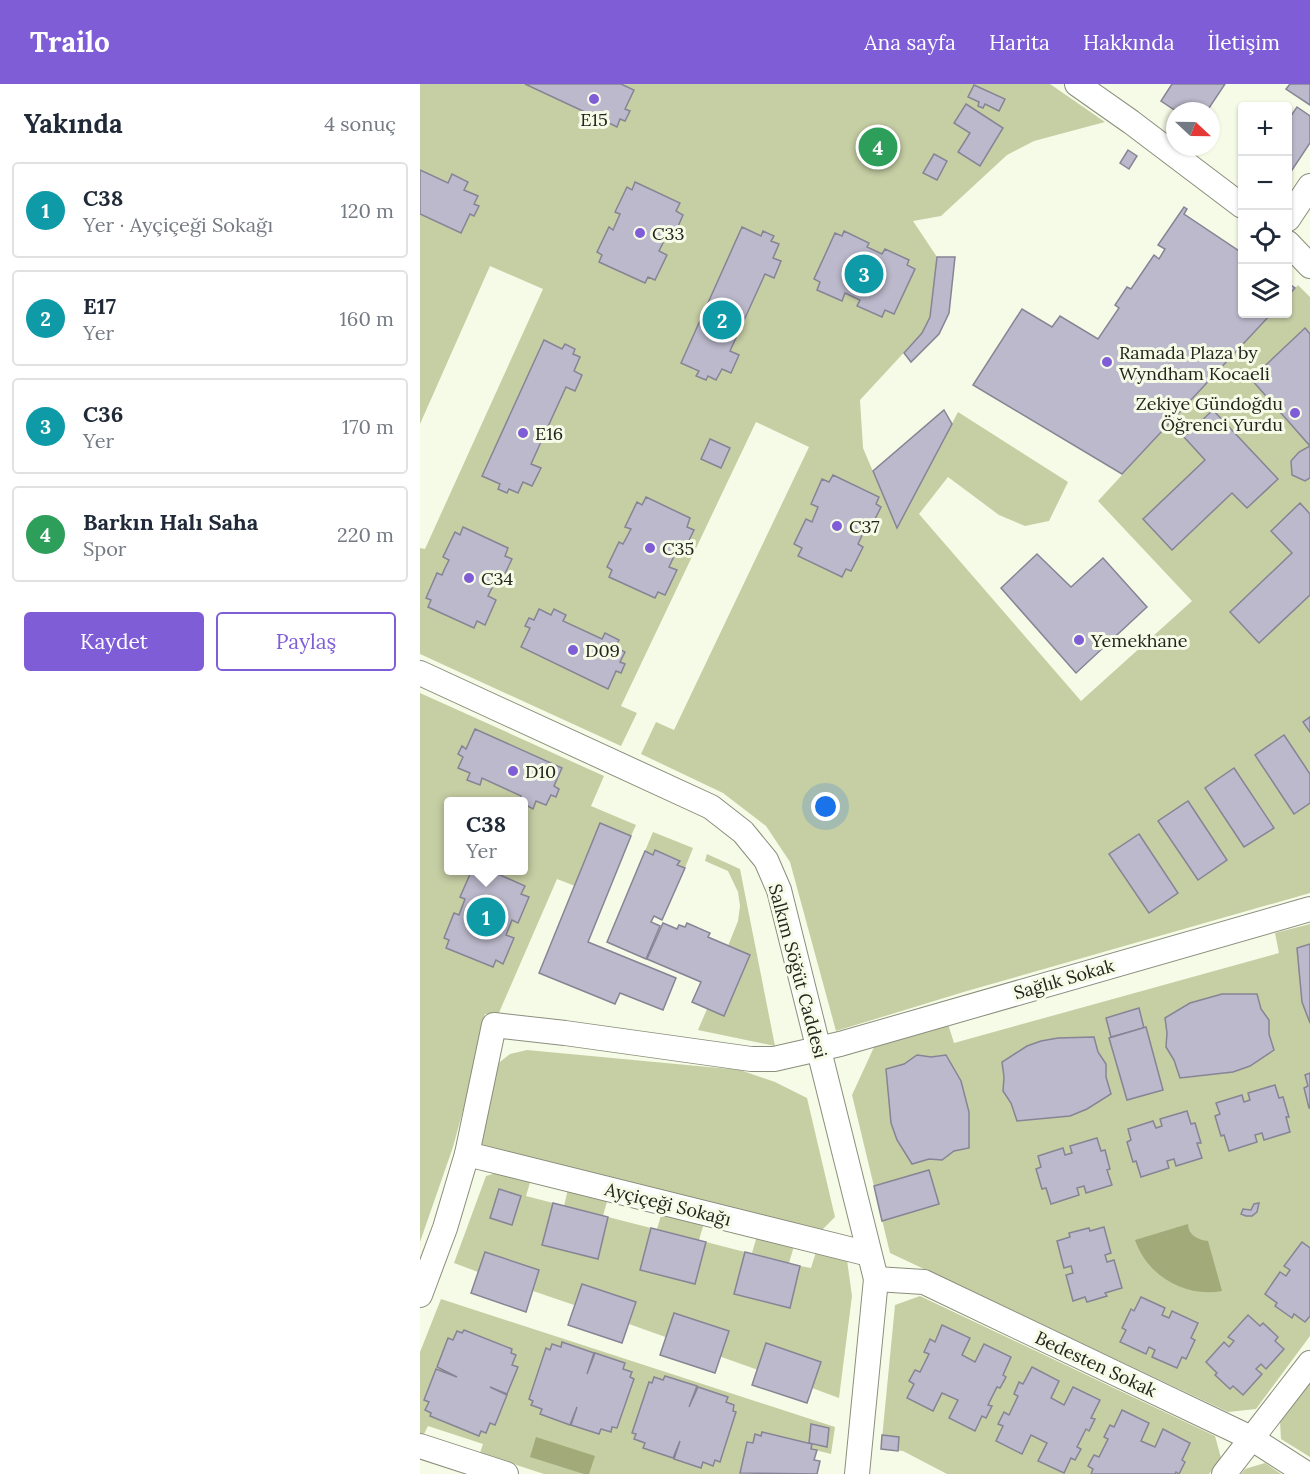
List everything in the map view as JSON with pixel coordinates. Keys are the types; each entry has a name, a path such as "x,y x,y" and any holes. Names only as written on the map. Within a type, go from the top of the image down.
{"street":[{"path":"1077,84 1238,204"},
{"path":"1292,212 1310,186"},
{"path":"1292,248 1310,266"},
{"name":"Salkım Söğüt Caddesi","path":"420,673 711,807 742,832 766,860 779,890 876,1279 856,1474"},
{"name":"Sağlık Sokak","path":"467,1154 494,1025 751,1059 774,1059 819,1050 1310,909"},
{"path":"420,1295 445,1228 467,1154"},
{"name":"Ayçiçeği Sokağı","path":"467,1154 869,1254"},
{"name":"Bedesten Sokak","path":"876,1279 924,1282 1251,1438 1307,1474"},
{"path":"1224,1474 1310,1363"},
{"path":"420,1446 506,1474"}],"shaded area":[{"path":"420,84 1050,84 1105,122 1034,141 1007,155 941,216 913,221 937,257 930,317 922,333 860,400 863,448 897,528 958,412 1068,482 1049,521 1025,526 999,515 948,477 919,514 1081,701 1192,601 1098,501 1267,318 1292,318 1292,292 1298,285 1310,297 1310,893 836,1031 790,862 766,826 723,793 641,754 656,722 674,730 809,447 756,422 621,706 637,713 621,746 420,654 420,548 425,549 543,289 490,266 420,424"},
{"path":"420,693 604,776 591,806 636,825 631,836 600,824 575,886 557,879 498,1015 485,1014 471,1081 453,1147 420,1242"},
{"path":"653,832 693,848 685,868 677,865 679,860 656,850 653,855 645,851"},
{"path":"707,854 740,869 775,1046 698,1030 707,1009 724,1015 750,955 728,946 738,921 740,906 738,892 728,871 705,861"},
{"path":"1310,924 1310,1336 1256,1409 1228,1412 890,1253 852,1095 875,1045 948,1024 954,1043 1279,953 1275,933"},
{"path":"527,1050 740,1070 775,1082 807,1098 835,1217 821,1231 480,1145 496,1065 510,1054"},
{"path":"500,1172 531,1179 526,1196 553,1203 542,1245 597,1259 608,1217 651,1228 640,1270 695,1284 706,1242 745,1252 734,1294 789,1308 800,1266 811,1268 816,1252 847,1260 852,1296 839,1398 812,1388 821,1362 767,1344 758,1370 629,1324 636,1302 582,1284 574,1305 533,1291 539,1270 486,1252 478,1272 454,1263 486,1176"},
{"path":"568,1189 608,1198 603,1216 564,1206"},
{"path":"662,1212 704,1223 699,1240 657,1229"},
{"path":"1188,1224 1194,1236 1208,1241 1222,1291 1194,1291 1169,1281 1148,1264 1135,1240"},
{"path":"757,1236 794,1246 789,1263 752,1253"},
{"path":"920,1296 1215,1436 1221,1458 1209,1474 947,1474 903,1451 881,1449 895,1305"},
{"path":"441,1299 835,1427 831,1454 811,1449 812,1444 762,1432 761,1436 755,1435 753,1443 747,1442 740,1473 744,1474 544,1474 480,1453 483,1444 428,1426 424,1434 420,1433 420,1352"},
{"path":"1310,1382 1310,1457 1281,1439 1280,1421"},
{"path":"536,1437 595,1456 589,1474 530,1457"},
{"path":"1265,1463 1281,1474 1241,1474 1245,1469"}],"building":[{"name":"E15","path":"525,84 621,84 634,90 625,109 630,111 625,121 620,119 617,127 603,120 599,128 584,121 587,113"},
{"path":"1172,84 1225,84 1213,102 1166,102 1166,104 1161,101"},
{"path":"1290,84 1310,84 1310,105 1286,89"},
{"path":"974,85 1005,99 999,111 985,104 983,108 978,106 979,102 968,97"},
{"path":"966,104 1003,128 980,166 958,152 970,133 954,123"},
{"path":"1297,107 1310,116 1310,143 1292,170 1292,156 1292,114"},
{"path":"1128,150 1137,156 1129,169 1120,163"},
{"path":"934,154 947,161 937,180 923,173"},
{"path":"420,170 448,183 452,174 468,182 464,190 478,196 474,204 479,206 474,216 470,214 461,233 420,214"},
{"name":"C33","path":"635,182 680,203 676,211 683,215 672,240 666,237 659,251 667,255 655,280 648,277 645,283 599,262 602,255 597,252 609,227 613,230 620,214 615,212 627,187 632,190"},
{"name":"Ramada Plaza by Wyndham Kocaeli","path":"1184,207 1187,209 1184,214 1238,250 1238,318 1267,318 1122,474 973,385 1022,309 1052,327 1060,316 1098,339 1119,308 1115,305 1127,287 1131,289 1154,255 1159,259 1165,249 1158,245"},
{"path":"742,227 761,236 763,231 774,236 771,241 779,244 773,258 781,261 774,278 765,274 730,351 739,355 731,373 722,369 716,380 708,376 706,380 696,376 699,371 681,363"},
{"path":"844,231 869,243 867,247 882,254 885,249 909,260 907,265 915,269 894,314 885,310 882,317 857,306 860,300 845,293 842,301 817,290 820,282 814,279 835,233 842,236"},
{"path":"937,257 955,257 949,313 939,334 911,362 904,353 922,333 930,317"},
{"name":"Zekiye Gündoğdu Öğrenci Yurdu","path":"1305,328 1310,334 1310,446 1251,379"},
{"name":"E16","path":"544,340 562,349 565,344 575,349 573,354 580,357 574,371 582,375 575,391 566,387 531,464 541,468 532,486 523,482 518,493 509,489 507,493 498,489 500,484 482,476"},
{"path":"944,410 952,424 897,528 873,471"},
{"path":"1213,410 1278,479 1247,508 1232,493 1172,550 1143,519 1205,460 1184,437"},
{"path":"710,439 730,448 721,468 701,459"},
{"path":"1310,446 1310,478 1305,481 1292,475 1291,461 1299,452"},
{"name":"C37","path":"833,475 879,497 876,504 881,507 869,531 865,529 858,544 863,547 851,571 846,569 842,577 798,556 802,548 794,544 806,519 812,522 818,507 811,504 822,479 829,482"},
{"name":"C35","path":"646,497 690,518 687,527 694,530 682,555 676,552 669,567 677,570 665,595 658,592 655,598 609,577 612,570 607,567 619,542 623,544 631,529 625,527 637,502 642,505"},
{"path":"1300,503 1310,514 1310,595 1259,643 1230,612 1292,553 1271,531"},
{"name":"C34","path":"463,527 508,548 505,556 512,559 500,584 495,582 488,596 496,600 485,625 477,621 474,628 428,607 431,600 426,598 437,573 442,575 449,560 443,557 455,532 460,535"},
{"name":"Yemekhane","path":"1037,554 1071,587 1103,558 1147,607 1076,673 1001,588"},
{"name":"D09","path":"539,609 551,615 554,609 566,615 563,621 602,639 605,633 619,640 615,647 625,652 620,662 625,664 621,673 616,671 608,689 521,647 530,628 525,626 529,618 534,620"},
{"path":"1310,717 1310,732 1303,722"},
{"name":"D10","path":"475,729 562,768 554,786 559,789 556,797 551,795 546,805 536,801 533,809 528,806 528,797 521,797 482,778 480,785 467,780 470,773 458,768 463,757 458,754 462,746 466,749"},
{"path":"1284,735 1310,774 1310,803 1294,814 1255,755"},
{"path":"1234,768 1274,828 1244,847 1205,788"},
{"path":"1188,801 1227,860 1198,880 1158,821"},
{"path":"600,823 631,836 588,942 676,978 663,1010 620,993 615,1004 539,973"},
{"path":"1139,834 1178,893 1149,913 1109,854"},
{"path":"655,850 680,861 677,865 685,868 662,920 654,916 651,922 660,926 646,959 607,942 645,851 653,855"},
{"path":"470,875 500,875 525,886 521,894 529,897 518,923 512,920 506,935 514,938 503,964 496,960 493,967 446,948 449,940 444,938 454,913 459,915 465,899 460,897"},
{"path":"663,923 677,929 679,925 685,927 687,923 710,933 708,937 750,955 724,1016 692,1002 701,982 647,959"},
{"path":"1310,944 1310,1023 1302,1002 1297,948"},
{"path":"1222,994 1257,994 1261,1009 1269,1020 1269,1034 1274,1050 1250,1066 1233,1072 1180,1078 1174,1060 1166,1047 1165,1018 1190,1003"},
{"path":"1139,1008 1144,1028 1111,1037 1106,1018"},
{"path":"1146,1027 1163,1090 1127,1100 1109,1038"},
{"path":"1094,1037 1098,1052 1106,1064 1106,1077 1111,1094 1087,1109 1070,1116 1017,1121 1011,1103 1003,1091 1002,1062 1027,1046 1041,1041"},
{"path":"917,1055 931,1057 946,1055 961,1081 969,1112 969,1148 954,1151 942,1160 929,1159 912,1164 897,1140 891,1123 886,1069 904,1064"},
{"path":"1310,1073 1309,1108 1304,1088 1308,1086 1305,1075"},
{"path":"1275,1085 1279,1098 1283,1097 1289,1117 1286,1117 1290,1132 1264,1140 1262,1133 1255,1135 1257,1142 1229,1151 1224,1135 1221,1136 1215,1116 1220,1114 1216,1103 1242,1095 1244,1102 1250,1100 1248,1093"},
{"path":"1187,1111 1191,1124 1195,1123 1201,1143 1197,1143 1202,1158 1176,1166 1174,1159 1167,1161 1169,1168 1141,1177 1136,1161 1133,1162 1127,1142 1131,1140 1128,1129 1153,1121 1156,1128 1162,1126 1160,1119"},
{"path":"1097,1138 1101,1151 1105,1150 1110,1169 1107,1170 1112,1185 1086,1193 1084,1186 1077,1188 1079,1195 1051,1204 1046,1188 1042,1189 1036,1169 1041,1167 1038,1156 1063,1148 1065,1155 1072,1153 1070,1146"},
{"path":"929,1170 939,1204 882,1221 874,1186"},
{"path":"499,1189 521,1196 512,1225 490,1218"},
{"path":"553,1203 608,1217 598,1259 542,1245"},
{"path":"1259,1203 1257,1212 1252,1216 1241,1214 1243,1209 1251,1210 1254,1204"},
{"path":"1104,1227 1111,1253 1105,1255 1107,1262 1114,1260 1122,1288 1105,1293 1107,1296 1087,1302 1085,1297 1073,1301 1066,1275 1073,1273 1071,1266 1064,1268 1057,1241 1070,1237 1069,1233"},
{"path":"651,1228 706,1242 695,1284 640,1270"},
{"path":"1302,1242 1310,1248 1310,1316 1305,1322 1294,1314 1292,1318 1275,1306 1277,1303 1265,1294 1280,1272 1286,1276 1290,1270 1284,1266"},
{"path":"485,1252 539,1270 526,1312 471,1293"},
{"path":"745,1252 800,1266 790,1308 734,1294"},
{"path":"582,1284 636,1302 622,1343 568,1325"},
{"path":"1141,1297 1165,1308 1162,1315 1169,1318 1172,1311 1198,1323 1191,1338 1195,1340 1186,1359 1182,1357 1177,1368 1152,1357 1155,1350 1149,1347 1146,1354 1120,1342 1126,1330 1122,1328 1131,1309 1134,1311"},
{"path":"674,1313 729,1331 715,1373 660,1355"},
{"path":"1248,1315 1260,1326 1263,1323 1278,1337 1275,1341 1284,1349 1266,1369 1261,1364 1256,1369 1262,1374 1243,1395 1233,1386 1230,1389 1215,1375 1217,1373 1206,1362 1224,1342 1229,1347 1234,1341 1228,1337"},
{"path":"942,1325 970,1338 962,1355 975,1362 984,1344 1011,1357 1003,1375 1006,1377 1000,1388 997,1387 988,1405 992,1406 986,1418 982,1416 975,1431 949,1418 958,1400 942,1393 933,1411 907,1398 914,1384 909,1381 915,1370 920,1372 929,1354 924,1352 930,1339 935,1342"},
{"path":"464,1330 512,1349 511,1353 516,1355 512,1365 518,1367 507,1394 490,1387 507,1395 495,1425 490,1423 486,1433 481,1431 479,1436 430,1416 431,1413 425,1410 429,1402 424,1400 436,1369 457,1377 437,1367 448,1338 453,1340 457,1331 462,1333"},
{"path":"562,1342 594,1353 587,1374 595,1353 625,1363 623,1369 632,1372 630,1377 634,1379 617,1428 612,1427 611,1432 601,1429 599,1434 571,1425 577,1407 570,1425 540,1414 542,1409 531,1405 533,1401 529,1399 546,1348 550,1350 552,1344 561,1347"},
{"path":"766,1343 821,1362 807,1403 752,1385"},
{"path":"1032,1367 1059,1381 1051,1398 1064,1405 1073,1387 1100,1400 1091,1418 1095,1419 1089,1431 1086,1429 1077,1447 1081,1449 1075,1460 1071,1458 1064,1473 1038,1461 1047,1443 1031,1435 1022,1454 996,1441 1003,1426 998,1424 1004,1412 1009,1415 1018,1396 1014,1394 1019,1382 1023,1384"},
{"path":"665,1376 697,1386 689,1407 698,1387 728,1397 726,1402 734,1405 733,1411 736,1412 720,1462 715,1460 713,1466 703,1462 701,1468 674,1459 680,1441 673,1458 643,1448 645,1443 634,1439 636,1434 632,1433 649,1382 652,1383 654,1377 663,1380"},
{"path":"1122,1410 1149,1423 1141,1441 1155,1447 1163,1429 1190,1443 1182,1460 1185,1462 1179,1474 1176,1472 1175,1474 1091,1474 1093,1469 1088,1466 1094,1455 1099,1457 1108,1439 1104,1437 1110,1425 1114,1427"},
{"path":"811,1424 829,1428 827,1447 809,1443"},
{"path":"762,1432 812,1444 811,1449 817,1450 814,1460 820,1461 817,1474 740,1473 747,1442 753,1443 755,1434 761,1436"},
{"path":"882,1435 899,1437 898,1451 881,1449"}],"place":[{"name":"E15","path":"594,99"},
{"name":"Barkın Halı Saha","path":"878,147"},
{"name":"C33","path":"640,233"},
{"name":"C36","path":"864,274"},
{"name":"E17","path":"722,320"},
{"name":"Ramada Plaza by Wyndham Kocaeli","path":"1107,362"},
{"name":"Zekiye Gündoğdu Öğrenci Yurdu","path":"1295,413"},
{"name":"E16","path":"523,433"},
{"name":"C37","path":"837,526"},
{"name":"C35","path":"650,548"},
{"name":"C34","path":"469,578"},
{"name":"Yemekhane","path":"1079,640"},
{"name":"D09","path":"573,650"},
{"name":"D10","path":"513,771"},
{"name":"C38","path":"486,917"}]}
